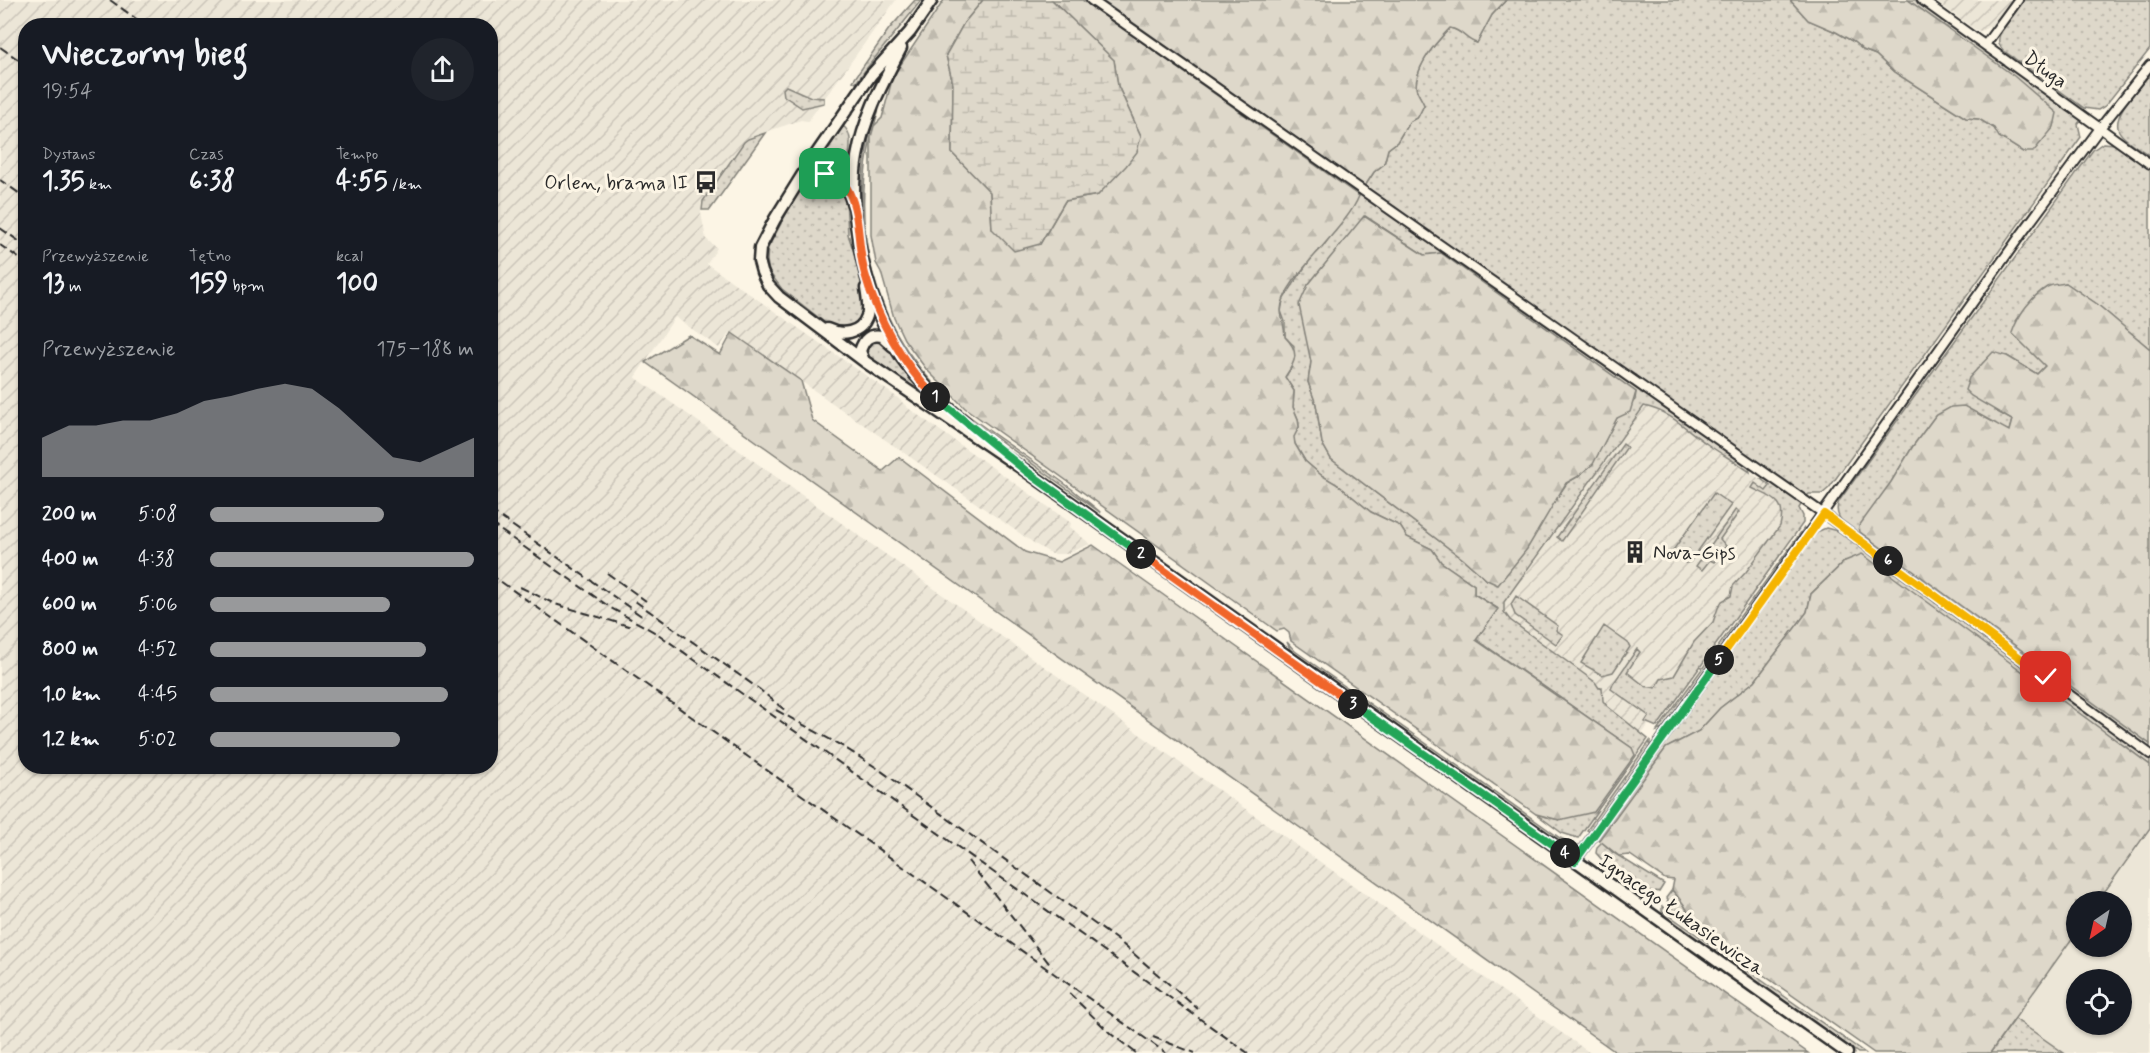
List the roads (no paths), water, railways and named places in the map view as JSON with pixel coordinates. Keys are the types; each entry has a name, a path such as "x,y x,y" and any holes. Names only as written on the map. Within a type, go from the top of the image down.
{"main road":[{"name":"Ignacego Łukasiewicza","path":"932,0 910,32 882,83 866,124 857,159 855,214 865,274 882,318 901,356 933,395 1026,471"},
{"name":"Ignacego Łukasiewicza","path":"910,32 871,75 857,95 775,219 760,248 759,261 768,285 779,297 864,361 1026,471 1847,1053"},
{"path":"797,185 807,177 818,174 832,175 844,183 850,194 855,214"},
{"path":"816,324 832,332 842,333 852,332 859,328 867,318 865,274"},
{"path":"864,361 860,355 862,345 869,336 875,335 882,336 901,356"}],"street":[{"path":"1091,0 1824,514 2150,754"},
{"name":"Długa","path":"1922,0 2150,164"},
{"path":"1985,45 2018,0"},
{"path":"1575,861 2020,236 2150,65"}],"railway":[{"path":"110,0 135,18"},
{"path":"0,47 18,59"},
{"path":"0,180 18,192"},
{"path":"0,228 18,240"},
{"path":"0,245 18,257"},
{"path":"498,516 643,617"},
{"path":"498,529 611,608 658,634 1248,1053"},
{"path":"607,573 646,601"},
{"path":"498,580 1166,1053"},
{"path":"520,587 555,604 632,627"},
{"path":"635,601 759,689 787,712"},
{"path":"776,710 877,768 1120,942 1198,1009"},
{"path":"968,861 1052,967"},
{"path":"1069,993 1111,1034 1136,1053"},
{"path":"1153,1037 1195,1053"}],"place":[{"name":"Orlen, brama II","path":"706,182"},
{"name":"Nova-Gips","path":"1635,552"}]}
